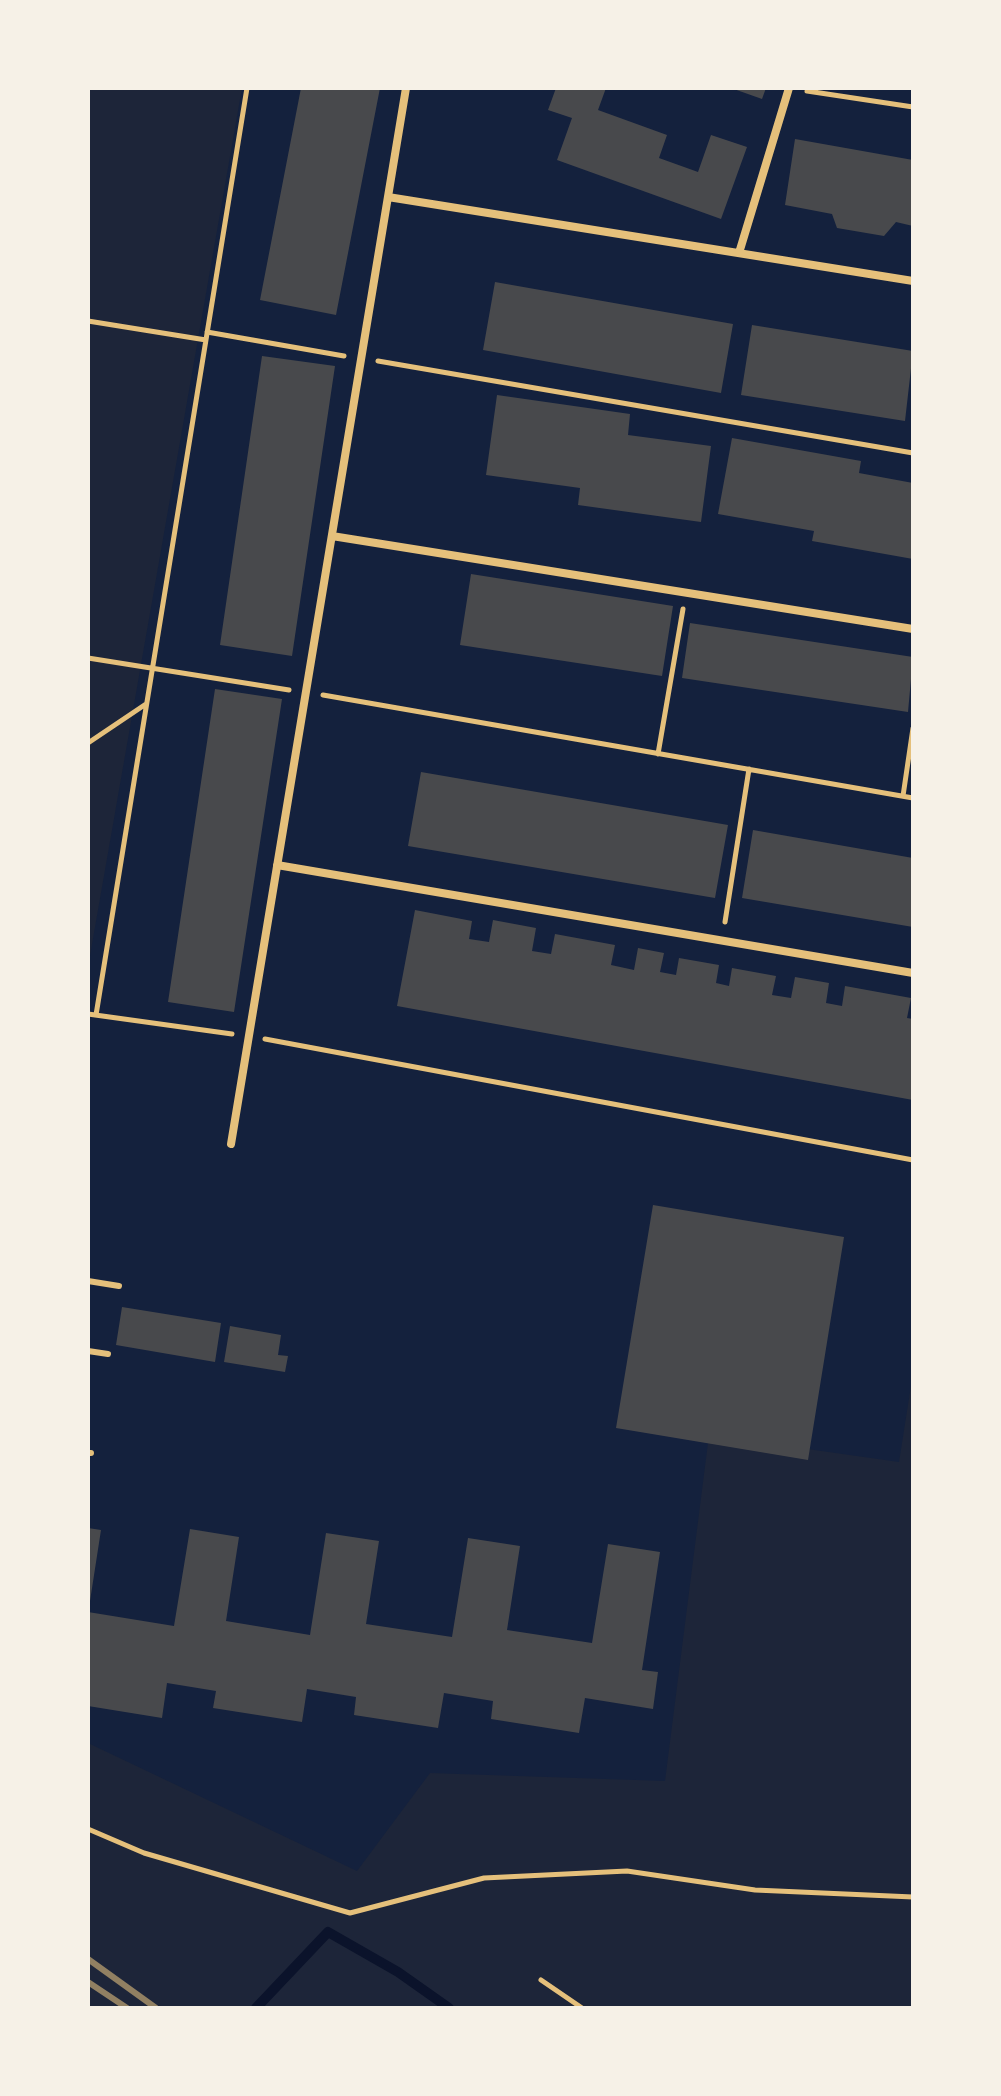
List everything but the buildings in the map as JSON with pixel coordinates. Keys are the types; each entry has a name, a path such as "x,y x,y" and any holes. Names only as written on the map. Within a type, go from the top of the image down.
{"street":[{"path":"231,1144 406,88"},
{"path":"739,253 789,88"},
{"path":"388,197 913,281"},
{"path":"332,536 913,629"},
{"path":"277,865 913,973"}],"lane":[{"path":"88,1281 119,1286"},
{"path":"88,1351 108,1354"}],"path":[{"path":"96,1015 247,88"},
{"path":"806,90 913,107"},
{"path":"88,321 206,340"},
{"path":"207,332 257,341"},
{"path":"493,381 913,453"},
{"path":"658,754 686,593"},
{"path":"88,658 210,676"},
{"path":"88,743 146,704"},
{"path":"445,717 913,798"},
{"path":"903,796 913,728"},
{"path":"722,940 749,769"},
{"path":"88,1014 249,1036 913,1160"},
{"path":"88,1829 144,1853 350,1913 484,1878 627,1871 755,1890 913,1897"},
{"path":"541,1980 582,2008"}],"shaded area":[{"path":"88,88 242,88 88,967"},
{"path":"913,1373 913,2008 88,2008 88,1743 357,1871 430,1773 665,1781 709,1435 899,1462"}],"waterway":[{"path":"256,2008 328,1932 398,1972 449,2008"}],"railway":[{"path":"88,1959 156,2008"},
{"path":"88,1982 127,2008"}]}
